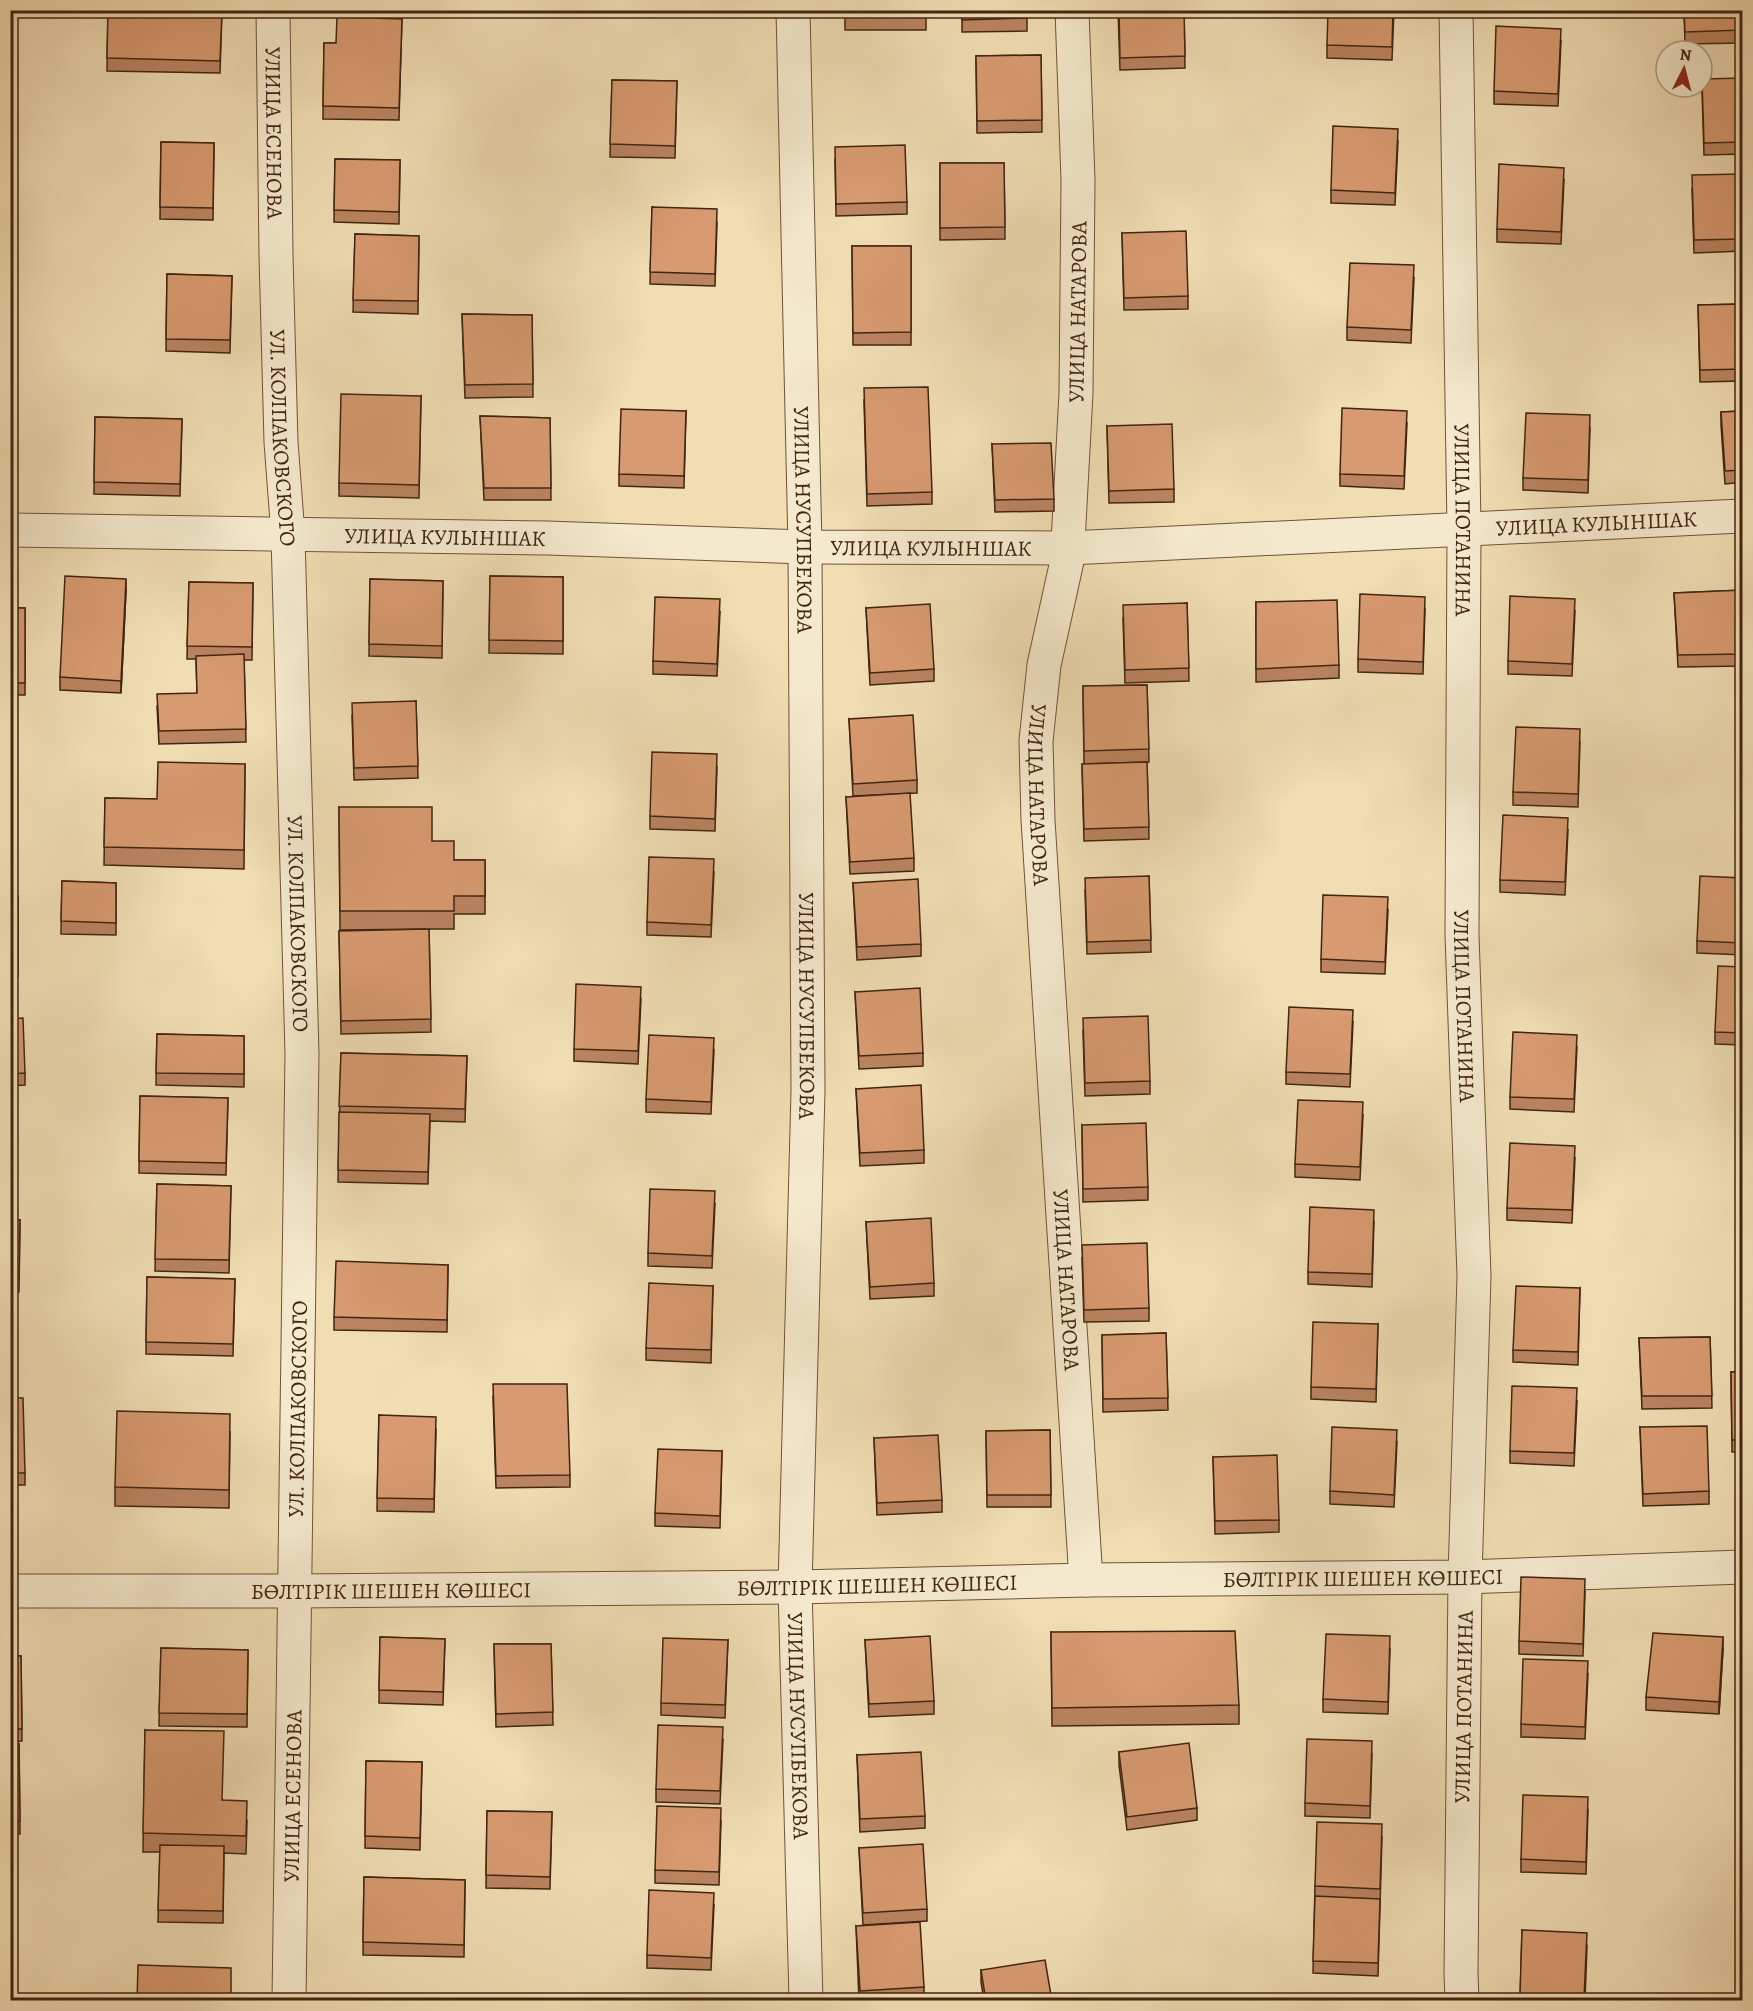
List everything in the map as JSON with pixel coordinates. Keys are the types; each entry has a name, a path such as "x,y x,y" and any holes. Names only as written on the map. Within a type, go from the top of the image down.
{"street":[{"name":"УЛИЦА ЕСЕНОВА","path":"273,10 276,256"},
{"name":"УЛИЦА НУСУПБЕКОВА","path":"793,10 805,547 808,1091 795,1587 806,2001"},
{"name":"УЛИЦА НАТАРОВА","path":"1071,10 1078,180 1076,393 1069,548 1044,665 1036,741 1038,820 1086,1580"},
{"name":"УЛИЦА ПОТАНИНА","path":"1456,10 1464,530 1462,935 1474,1276 1465,1577 1462,2001"},
{"name":"УЛ. KОЛПАКОВСКОГО","path":"276,256 281,442 288,535 302,1054 295,1591"},
{"name":"УЛИЦА КУЛЫНШАК","path":"10,530 547,538 805,547 1069,548 1743,516"},
{"name":"БӨЛТІРІК ШЕШЕН КӨШЕСІ","path":"10,1591 795,1587 1086,1580 1465,1577 1743,1567"},
{"name":"УЛИЦА ЕСЕНОВА","path":"289,2001 295,1591"}],"building":[{"path":"108,10 222,10 220,61 107,58"},
{"path":"845,10 926,10 926,17 845,17"},
{"path":"962,10 1027,10 1027,18 962,20"},
{"path":"1119,10 1184,10 1185,56 1120,58"},
{"path":"1328,10 1393,10 1392,47 1327,45"},
{"path":"1684,10 1743,10 1743,30 1685,32"},
{"path":"337,17 402,19 399,108 323,106 324,43 336,43"},
{"path":"1496,26 1561,29 1558,94 1494,91"},
{"path":"1041,55 1042,120 977,121 976,56"},
{"path":"1743,78 1743,142 1704,143 1703,99 1714,99 1714,79"},
{"path":"612,80 677,81 675,146 610,144"},
{"path":"1333,126 1398,129 1395,193 1331,190"},
{"path":"161,142 214,143 213,208 160,207"},
{"path":"905,145 907,202 836,204 835,147"},
{"path":"335,159 400,160 399,212 334,210"},
{"path":"940,163 1004,163 1005,227 940,228"},
{"path":"1499,164 1564,168 1561,232 1497,229"},
{"path":"1743,174 1743,239 1694,240 1692,175"},
{"path":"652,207 717,209 715,274 650,272"},
{"path":"1186,231 1188,296 1124,298 1122,233"},
{"path":"355,234 419,236 418,301 353,300"},
{"path":"852,246 911,246 911,332 853,333"},
{"path":"1350,263 1414,265 1411,330 1347,327"},
{"path":"167,274 232,276 230,340 166,339"},
{"path":"1743,304 1743,369 1700,370 1698,305"},
{"path":"462,314 532,315 533,384 465,385"},
{"path":"928,387 932,492 867,494 864,388"},
{"path":"341,394 421,396 419,485 339,483"},
{"path":"1342,408 1407,411 1404,476 1340,474"},
{"path":"621,409 686,411 684,476 619,474"},
{"path":"1743,411 1743,470 1725,471 1721,412"},
{"path":"1526,413 1590,415 1588,480 1523,478"},
{"path":"480,416 550,418 551,488 484,488"},
{"path":"95,417 182,419 180,484 94,482"},
{"path":"1172,424 1174,489 1109,491 1107,426"},
{"path":"1051,443 1054,499 995,500 992,444"},
{"path":"65,576 126,579 121,681 60,677"},
{"path":"490,576 563,577 563,641 489,640"},
{"path":"370,579 443,581 442,646 369,644"},
{"path":"189,582 253,583 252,647 187,646"},
{"path":"1743,590 1743,654 1678,655 1674,593"},
{"path":"1360,594 1425,597 1423,662 1358,659"},
{"path":"1510,596 1575,599 1572,664 1508,661"},
{"path":"655,597 720,599 717,664 653,661"},
{"path":"1337,600 1339,665 1256,669 1256,602"},
{"path":"1187,603 1189,668 1125,670 1123,605"},
{"path":"930,604 934,669 870,673 866,608"},
{"path":"10,608 25,608 25,683 10,683"},
{"path":"244,654 246,729 159,731 157,694 197,693 196,656"},
{"path":"1147,685 1149,749 1084,751 1083,686"},
{"path":"416,701 418,766 354,768 352,703"},
{"path":"913,715 917,780 853,784 849,719"},
{"path":"1516,727 1580,729 1578,794 1513,792"},
{"path":"652,752 717,754 715,819 650,816"},
{"path":"158,762 245,764 244,850 104,847 105,798 157,799"},
{"path":"1147,762 1149,827 1084,829 1082,764"},
{"path":"910,793 914,858 850,862 846,797"},
{"path":"339,807 432,807 432,841 454,841 454,860 485,860 485,896 454,896 454,911 340,911"},
{"path":"1503,815 1568,818 1565,882 1500,880"},
{"path":"649,857 714,859 711,925 647,922"},
{"path":"1149,876 1151,940 1087,942 1085,878"},
{"path":"1700,876 1743,878 1743,943 1697,941"},
{"path":"918,879 921,944 857,947 853,883"},
{"path":"62,881 116,883 116,923 61,921"},
{"path":"10,895 18,896 18,964 10,964"},
{"path":"1323,895 1388,897 1385,962 1321,959"},
{"path":"429,929 431,1019 341,1021 339,931"},
{"path":"1718,966 1743,967 1743,1033 1715,1032"},
{"path":"576,984 641,987 638,1051 574,1049"},
{"path":"920,988 923,1053 859,1056 855,992"},
{"path":"1289,1007 1353,1010 1350,1074 1286,1072"},
{"path":"1148,1016 1150,1081 1085,1083 1083,1018"},
{"path":"23,1018 25,1073 10,1074 10,1019"},
{"path":"1513,1032 1577,1035 1574,1099 1510,1097"},
{"path":"157,1034 244,1036 244,1074 156,1073"},
{"path":"649,1035 714,1038 711,1102 646,1099"},
{"path":"341,1053 467,1056 465,1109 339,1106"},
{"path":"921,1085 924,1150 860,1153 856,1089"},
{"path":"140,1096 228,1098 226,1163 139,1161"},
{"path":"1298,1100 1363,1102 1360,1167 1295,1164"},
{"path":"339,1112 430,1114 428,1172 338,1170"},
{"path":"10,1123 12,1123 12,1188 10,1188"},
{"path":"1146,1123 1148,1187 1083,1189 1082,1125"},
{"path":"1510,1143 1575,1146 1572,1210 1507,1208"},
{"path":"157,1184 231,1186 229,1260 155,1259"},
{"path":"650,1189 715,1191 712,1256 648,1253"},
{"path":"1310,1207 1374,1210 1372,1274 1308,1272"},
{"path":"931,1218 934,1283 870,1287 866,1222"},
{"path":"10,1219 20,1220 19,1279 10,1279"},
{"path":"1147,1243 1149,1308 1084,1310 1082,1245"},
{"path":"336,1261 448,1265 447,1320 334,1317"},
{"path":"147,1277 235,1279 233,1344 146,1342"},
{"path":"649,1283 713,1286 711,1350 646,1348"},
{"path":"1516,1286 1580,1288 1578,1352 1513,1350"},
{"path":"1313,1322 1378,1324 1376,1389 1311,1387"},
{"path":"1166,1333 1168,1398 1103,1399 1102,1335"},
{"path":"1710,1337 1712,1396 1642,1396 1639,1338"},
{"path":"1731,1372 1743,1372 1743,1440 1732,1440"},
{"path":"493,1384 567,1384 570,1475 496,1476"},
{"path":"1512,1386 1577,1388 1574,1453 1510,1451"},
{"path":"10,1398 23,1398 25,1473 10,1473"},
{"path":"117,1411 230,1414 229,1490 115,1487"},
{"path":"379,1415 436,1417 434,1499 377,1498"},
{"path":"1707,1426 1709,1491 1643,1494 1640,1427"},
{"path":"1332,1427 1397,1430 1394,1495 1330,1491"},
{"path":"1050,1430 1051,1495 987,1495 986,1431"},
{"path":"938,1435 942,1500 877,1503 874,1438"},
{"path":"658,1449 722,1451 720,1516 655,1513"},
{"path":"1277,1455 1279,1520 1215,1521 1213,1457"},
{"path":"1521,1577 1585,1579 1583,1644 1519,1641"},
{"path":"1235,1631 1239,1705 1052,1708 1051,1632"},
{"path":"1653,1633 1723,1637 1719,1702 1646,1697"},
{"path":"1326,1634 1390,1636 1388,1702 1323,1699"},
{"path":"930,1636 934,1701 869,1704 865,1640"},
{"path":"380,1637 445,1639 443,1692 379,1690"},
{"path":"663,1638 728,1640 725,1705 661,1703"},
{"path":"494,1644 551,1644 553,1712 496,1714"},
{"path":"161,1648 248,1650 247,1714 159,1713"},
{"path":"10,1656 21,1656 22,1729 10,1729"},
{"path":"1523,1659 1588,1661 1585,1727 1521,1724"},
{"path":"658,1725 723,1727 720,1791 656,1789"},
{"path":"145,1730 224,1731 222,1800 247,1801 246,1836 143,1833"},
{"path":"1307,1739 1372,1741 1370,1806 1305,1803"},
{"path":"1189,1743 1197,1808 1127,1817 1119,1752"},
{"path":"10,1744 19,1744 20,1821 10,1821"},
{"path":"921,1752 925,1816 860,1819 857,1755"},
{"path":"366,1761 422,1762 420,1838 365,1836"},
{"path":"1523,1795 1588,1797 1586,1862 1521,1859"},
{"path":"657,1806 721,1808 719,1872 655,1870"},
{"path":"487,1811 552,1812 550,1877 486,1875"},
{"path":"1317,1822 1382,1824 1380,1889 1315,1886"},
{"path":"923,1844 927,1909 863,1913 859,1848"},
{"path":"160,1845 224,1846 223,1911 158,1910"},
{"path":"364,1877 465,1880 464,1945 363,1942"},
{"path":"649,1890 714,1893 711,1958 647,1955"},
{"path":"1315,1896 1380,1899 1378,1963 1313,1961"},
{"path":"920,1922 924,1987 860,1991 856,1926"},
{"path":"1522,1930 1587,1933 1584,1998 1520,1995"},
{"path":"1045,1960 1052,2001 986,2001 981,1970"},
{"path":"138,1965 231,1968 231,2001 137,2001"},
{"path":"381,1994 443,2001 380,2001"}]}
